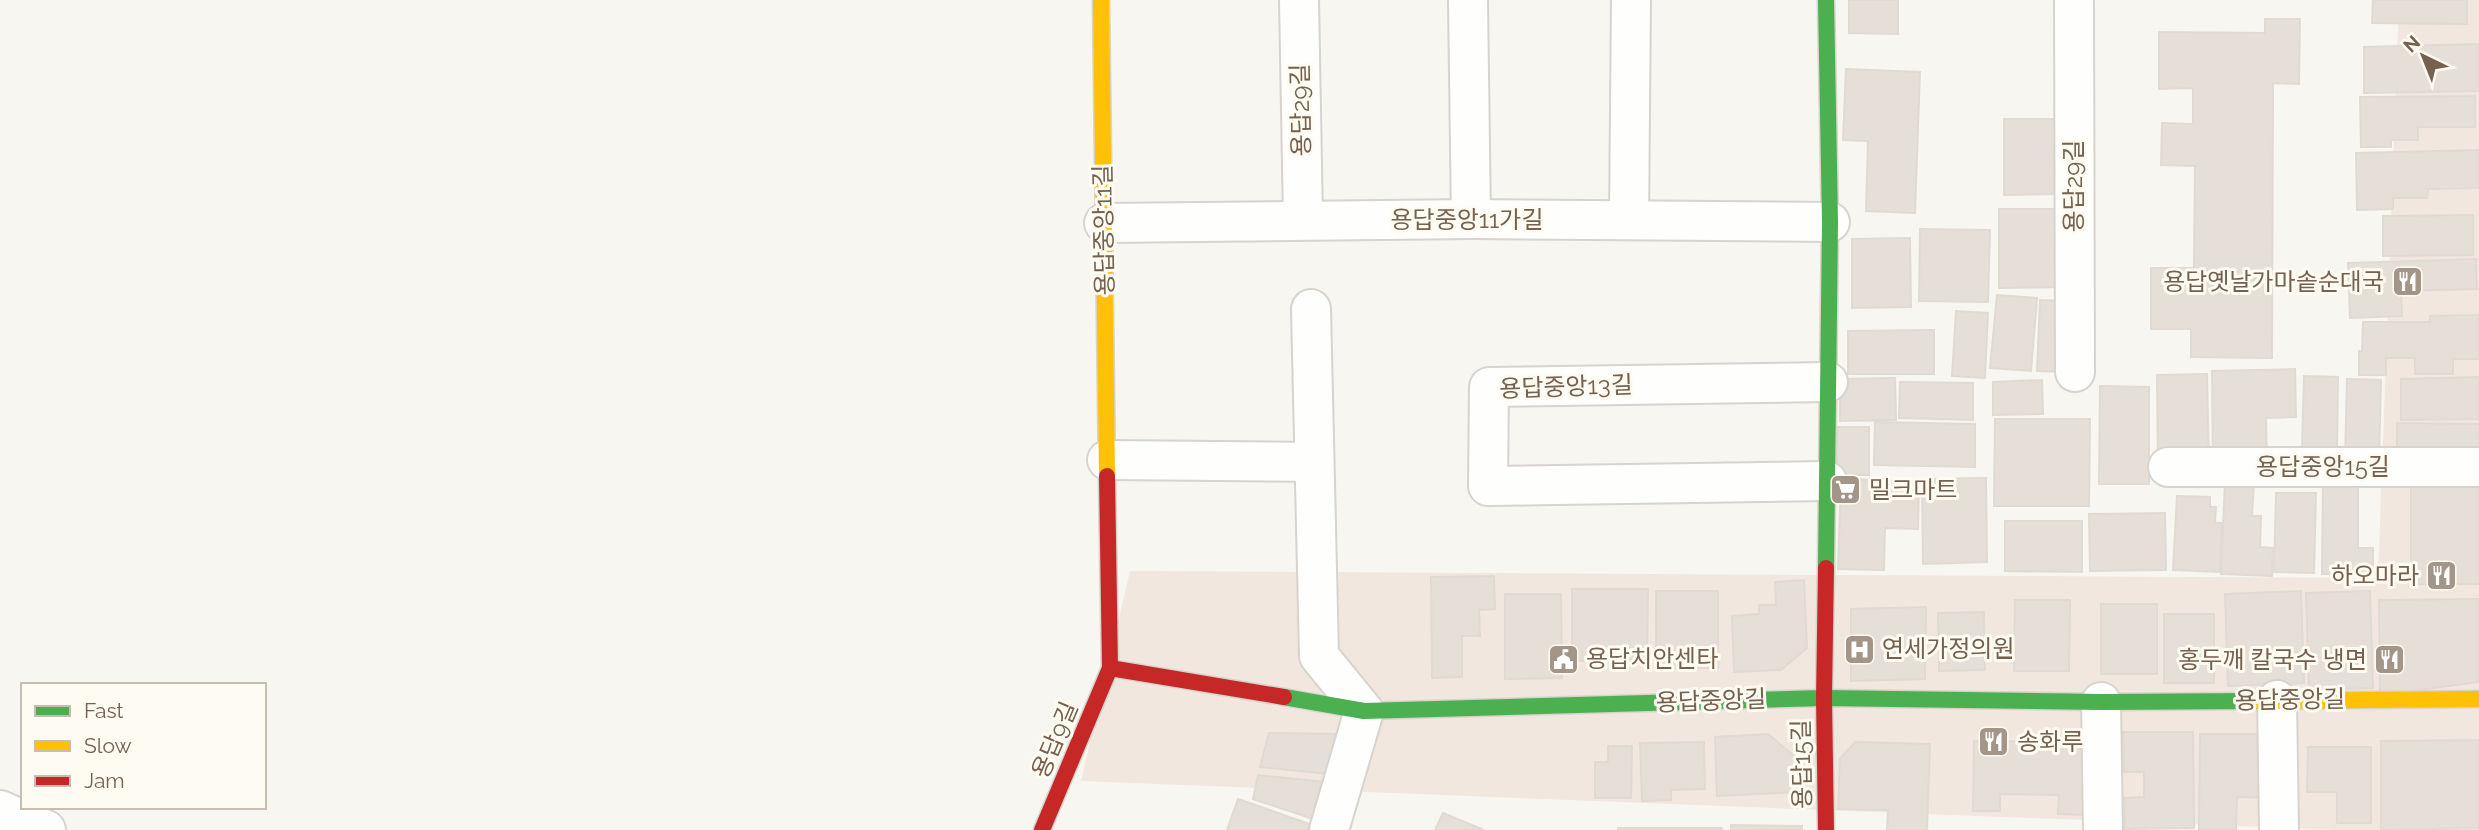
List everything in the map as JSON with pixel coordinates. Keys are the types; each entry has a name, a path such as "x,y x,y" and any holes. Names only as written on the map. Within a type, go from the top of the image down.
{"street":[{"name":"용답중앙11길","path":"1101,0 1110,668"},
{"name":"용답29길","path":"1299,0 1303,220"},
{"path":"1468,0 1471,219"},
{"path":"1629,220 1631,0"},
{"path":"1825,698 1830,222 1826,0"},
{"name":"용답29길","path":"2074,0 2075,372"},
{"name":"용답중앙11가길","path":"1104,223 1471,219 1830,222"},
{"path":"1311,309 1319,656 1364,710 1329,830"},
{"name":"용답중앙13길","path":"1827,481 1488,486 1488,399 1489,387 1828,382"},
{"path":"1107,460 1314,462"},
{"name":"용답중앙15길","path":"2168,467 2479,467"},
{"name":"용답중앙길","path":"1110,668 1364,710 1825,698 2101,702 2479,699"},
{"name":"용답9길","path":"1042,830 1110,668"},
{"name":"용답15길","path":"1825,698 1826,830"},
{"path":"2277,700 2279,830"},
{"path":"2101,702 2103,830"},
{"path":"0,810 46,830"}],"shaded area":[{"path":"2399,0 2479,0 2479,830 2337,830 1081,781 1130,571 2378,578"}],"building":[{"path":"1849,0 1898,0 1898,34 1849,33"},
{"path":"2373,0 2467,0 2467,24 2372,23"},
{"path":"2265,19 2300,19 2299,84 2273,83 2272,358 2191,357 2191,329 2151,329 2151,268 2194,268 2195,166 2161,165 2162,123 2193,124 2193,88 2159,89 2159,32 2265,33"},
{"path":"2478,44 2479,91 2364,93 2364,47"},
{"path":"1846,69 1920,72 1915,213 1866,211 1868,141 1843,140"},
{"path":"2475,96 2475,127 2418,127 2418,140 2391,140 2391,147 2361,147 2360,97"},
{"path":"2004,119 2056,119 2056,194 2004,195"},
{"path":"2479,150 2479,188 2428,189 2427,198 2393,198 2393,209 2357,210 2356,153"},
{"path":"1999,209 2066,209 2066,287 1999,288"},
{"path":"2473,215 2473,255 2383,256 2383,216"},
{"path":"1920,229 1990,230 1988,302 1919,301"},
{"path":"1910,238 1911,307 1852,308 1852,239"},
{"path":"2476,259 2477,289 2401,291 2402,316 2350,318 2348,263"},
{"path":"1997,295 2037,298 2031,371 1990,368"},
{"path":"2040,300 2068,301 2066,372 2037,371"},
{"path":"1956,311 1988,313 1985,378 1952,376"},
{"path":"2479,315 2479,359 2453,359 2453,374 2415,374 2415,358 2386,358 2386,375 2359,375 2363,322 2430,322 2430,316"},
{"path":"1934,330 1934,374 1848,374 1848,331"},
{"path":"2295,369 2296,417 2266,418 2267,464 2213,465 2212,371"},
{"path":"2207,374 2209,462 2158,463 2157,375"},
{"path":"2304,376 2338,377 2337,449 2302,448"},
{"path":"2479,377 2479,419 2401,420 2401,379"},
{"path":"1895,378 1896,420 1840,421 1840,379"},
{"path":"2347,379 2381,380 2379,461 2345,460"},
{"path":"2042,380 2043,414 1993,415 1993,382"},
{"path":"1900,382 1973,383 1973,420 1899,418"},
{"path":"2100,386 2149,387 2149,484 2099,484"},
{"path":"1995,419 2090,419 2089,506 1994,506"},
{"path":"1875,422 1975,424 1975,467 1874,465"},
{"path":"2397,423 2479,424 2479,457 2397,458"},
{"path":"1837,427 1869,427 1869,475 1837,475"},
{"path":"1986,478 1987,562 1923,564 1922,479"},
{"path":"1841,479 1919,481 1918,529 1885,528 1884,570 1838,569"},
{"path":"2225,481 2254,482 2252,516 2261,516 2260,547 2273,548 2272,576 2221,574"},
{"path":"2411,483 2479,483 2479,584 2411,584"},
{"path":"2323,484 2358,484 2358,548 2373,548 2373,574 2322,574"},
{"path":"2276,493 2316,493 2314,573 2274,572"},
{"path":"2177,496 2210,497 2210,507 2216,507 2215,523 2222,523 2220,572 2173,570"},
{"path":"2165,513 2166,570 2090,571 2089,514"},
{"path":"2005,521 2082,521 2082,572 2005,571"},
{"path":"1494,576 1495,609 1479,610 1480,636 1462,636 1462,677 1432,678 1431,577"},
{"path":"1804,580 1807,648 1781,670 1734,672 1732,616 1759,614 1759,605 1776,605 1775,582"},
{"path":"1572,589 1648,589 1647,660 1572,661"},
{"path":"1656,591 1718,591 1718,668 1656,668"},
{"path":"2301,591 2304,683 2228,686 2225,594"},
{"path":"2370,591 2373,688 2309,690 2306,593"},
{"path":"1505,594 1561,594 1562,678 1505,679"},
{"path":"2479,599 2479,682 2380,695 2379,600"},
{"path":"2015,600 2070,600 2069,671 2014,671"},
{"path":"2101,604 2157,604 2157,674 2101,674"},
{"path":"1926,607 1925,679 1851,681 1851,609"},
{"path":"1984,612 1985,670 1939,671 1938,613"},
{"path":"2164,614 2214,614 2214,683 2164,683"},
{"path":"2123,732 2193,732 2194,828 2125,829 2124,798 2144,797 2144,772 2124,772"},
{"path":"1269,733 1347,734 1338,775 1260,767"},
{"path":"1768,734 1801,762 1802,792 1717,796 1715,737"},
{"path":"2200,734 2269,734 2268,798 2237,797 2236,829 2199,829"},
{"path":"2479,740 2479,828 2381,830 2381,741"},
{"path":"1974,741 2095,742 2083,791 2083,815 2058,814 2059,795 2000,794 2000,811 1973,811"},
{"path":"1704,742 1705,789 1671,790 1671,800 1642,801 1640,743"},
{"path":"1855,742 1930,744 1927,830 1887,830 1888,810 1838,809 1840,759"},
{"path":"1608,746 1632,746 1631,798 1595,798 1595,762 1608,762"},
{"path":"2308,747 2371,747 2371,823 2337,823 2337,792 2307,792"},
{"path":"1258,775 1336,783 1325,823 1253,799"},
{"path":"1238,799 1321,828 1227,830"},
{"path":"1443,813 1484,830 1435,830"},
{"path":"1731,825 1802,826 1802,830 1731,830"},
{"path":"1722,828 1722,830 1618,830"}],"traffic: fast":[{"path":"1826,0 1830,222 1826,568"},
{"path":"1284,697 1364,711 1824,698 2258,701"}],"traffic: slow":[{"path":"1101,0 1107,476"},
{"path":"2258,701 2479,699"}],"traffic: jam":[{"path":"1042,830 1110,668 1107,476"},
{"path":"1826,568 1826,830"},
{"path":"1110,668 1284,697"}],"place":[{"name":"용답옛날가마솥순대국","path":"2407,282"},
{"name":"밀크마트","path":"1846,490"},
{"name":"하오마라","path":"2442,576"},
{"name":"연세가정의원","path":"1859,649"},
{"name":"용답치안센타","path":"1563,659"},
{"name":"홍두깨 칼국수 냉면","path":"2390,660"},
{"name":"송화루","path":"1994,742"}]}
